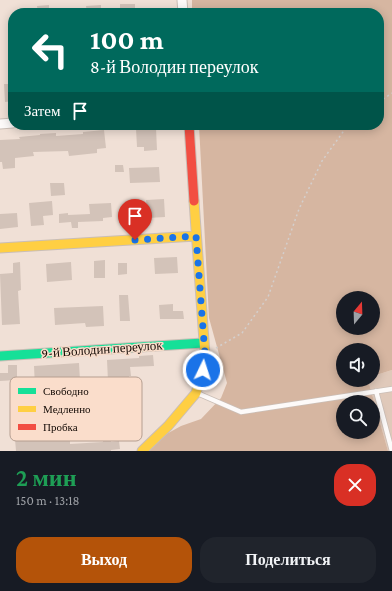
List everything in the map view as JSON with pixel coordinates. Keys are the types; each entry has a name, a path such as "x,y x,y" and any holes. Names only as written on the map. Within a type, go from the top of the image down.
{"street":[{"path":"142,451 168,426 196,393 203,370 205,355 189,130"},
{"path":"0,248 196,236"},
{"name":"9-й Володин переулок","path":"0,356 203,343"}],"lane":[{"path":"196,393 241,412 392,389"},
{"path":"376,391 391,439 392,451"}],"path":[{"path":"205,355 242,333 268,296 299,209 322,161 344,130"}],"shaded area":[{"path":"192,0 392,0 392,370 380,374 380,343 336,343 336,387 370,387 372,395 336,395 336,439 380,439 380,423 388,451 146,451 161,437 181,426 201,419 221,398 227,383 209,318 199,130 384,130 384,8 192,8"},
{"path":"392,370 392,451 388,451 380,423 380,395 372,395 370,387 380,387 380,374"}],"building":[{"path":"120,4 135,4 135,8 120,8"},
{"path":"49,5 49,8 37,8 37,6"},
{"path":"101,5 101,8 86,8 86,6"},
{"path":"4,84 8,84 8,102 5,102"},
{"path":"104,130 106,148 97,149 97,153 69,156 68,151 33,152 34,156 15,158 15,168 3,169 2,162 0,162 0,140 20,139 19,137 40,134 56,133 56,136 83,134 83,132"},
{"path":"136,130 156,130 157,150 144,151 144,147 137,147"},
{"path":"115,165 123,165 124,172 115,172"},
{"path":"159,167 160,182 130,183 129,168"},
{"path":"50,183 64,183 65,195 51,196"},
{"path":"164,199 165,217 148,218 146,200"},
{"path":"52,201 53,215 43,216 44,225 31,226 29,203"},
{"path":"111,203 112,217 103,218 103,221 78,222 78,228 72,228 71,222 59,223 59,214 90,214 89,204"},
{"path":"17,213 18,227 0,229 0,214"},
{"path":"177,257 178,273 155,274 154,258"},
{"path":"105,260 105,278 94,278 94,261"},
{"path":"20,262 21,290 18,291 20,324 2,325 0,274 13,273 13,263"},
{"path":"71,262 72,280 47,282 46,264"},
{"path":"118,263 127,263 127,274 118,275"},
{"path":"119,295 128,295 130,321 120,321"},
{"path":"173,304 173,311 183,311 184,319 160,319 159,305"},
{"path":"103,306 104,326 86,327 85,323 55,325 54,308"},
{"path":"153,355 154,366 130,367 131,376 129,377 108,377 107,360 139,358 139,356"},
{"path":"79,363 80,377 35,377 34,366"},
{"path":"8,365 17,365 17,377 10,377 10,380 0,381 0,373 8,373"},
{"path":"15,441 70,441 70,444 119,441 120,449 111,451 16,451"}],"traffic: fast":[{"path":"0,356 203,343"}],"traffic: slow":[{"path":"142,451 168,426 196,393 203,370 205,355 194,201"},
{"path":"0,248 196,236"}],"traffic: jam":[{"path":"189,130 194,201"}],"route":[{"path":"135,240 196,236 205,355 203,370"}]}
